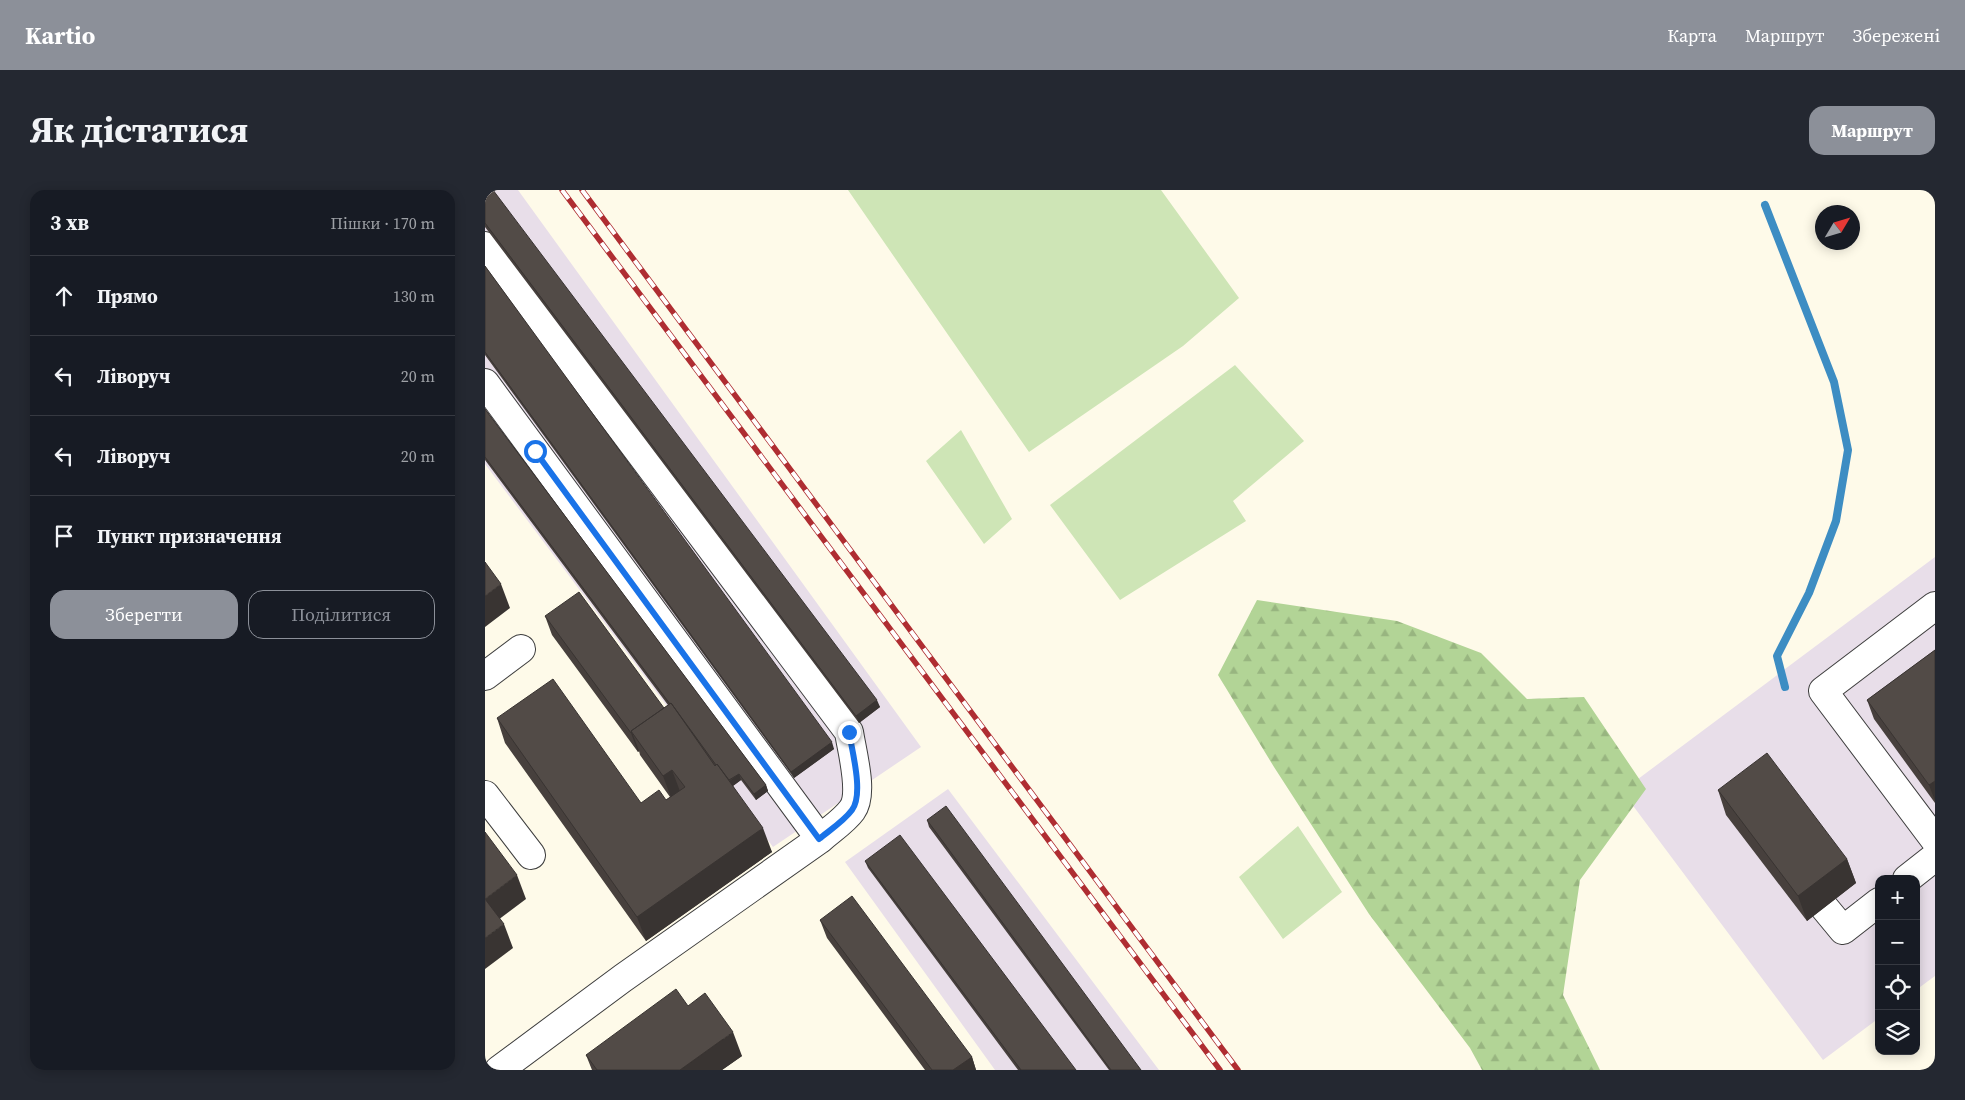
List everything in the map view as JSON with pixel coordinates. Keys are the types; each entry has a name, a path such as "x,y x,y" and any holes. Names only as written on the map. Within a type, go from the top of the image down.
{"lane":[{"path":"485,246 849,732 858,788 854,808 819,839 623,978 499,1070"},
{"path":"485,383 819,839"},
{"path":"1935,606 1823,691 1935,840"},
{"path":"485,676 521,649"},
{"path":"485,795 531,855"},
{"path":"1912,875 1935,857"},
{"path":"1824,907 1843,930 1875,905"}],"shaded area":[{"path":"485,190 518,190 921,747 773,847 485,464"},
{"path":"1935,557 1935,976 1920,987 1920,875 1875,875 1875,1021 1823,1060 1622,791"},
{"path":"948,789 1159,1070 995,1070 845,862"}],"green space":[{"path":"848,190 1161,190 1239,298 1183,346 1029,452"},
{"path":"1235,365 1304,441 1233,501 1246,521 1120,600 1050,505"},
{"path":"961,430 1012,519 984,544 926,461"},
{"path":"1257,600 1397,621 1481,653 1527,699 1584,697 1646,789 1580,880 1563,995 1600,1070 1482,1070 1470,1048 1369,914 1274,767 1218,675"},
{"path":"1298,826 1342,892 1283,939 1239,877"}],"building":[{"path":"485,190 493,190 877,700 856,716 485,223"},
{"path":"485,266 832,742 791,772 485,352"},
{"path":"485,409 766,785 754,794 739,774 729,780 716,765 485,457"},
{"path":"485,562 501,584 485,596"},
{"path":"579,592 664,708 631,731 631,733 545,616"},
{"path":"1935,650 1935,781 1929,785 1867,700"},
{"path":"553,679 641,803 659,790 666,800 685,787 672,770 663,776 631,731 671,703 715,766 717,764 763,828 637,917 497,718"},
{"path":"1767,753 1847,859 1798,896 1718,790"},
{"path":"946,806 1141,1070 1111,1070 927,820"},
{"path":"485,832 517,875 485,899"},
{"path":"900,835 1076,1070 1021,1070 865,861"},
{"path":"852,896 972,1057 953,1070 932,1070 820,920"},
{"path":"485,899 504,924 485,938"},
{"path":"676,989 688,1006 705,993 733,1032 680,1070 597,1070 586,1055"}],"waterway":[{"path":"1765,205 1834,382 1848,450 1836,521 1809,593 1777,656 1785,687"}],"railway":[{"path":"562,190 1220,1070"},
{"path":"582,190 1238,1070"}],"route":[{"path":"535,451 819,839 847,816 854,808 857,799 858,788 849,732"}]}
